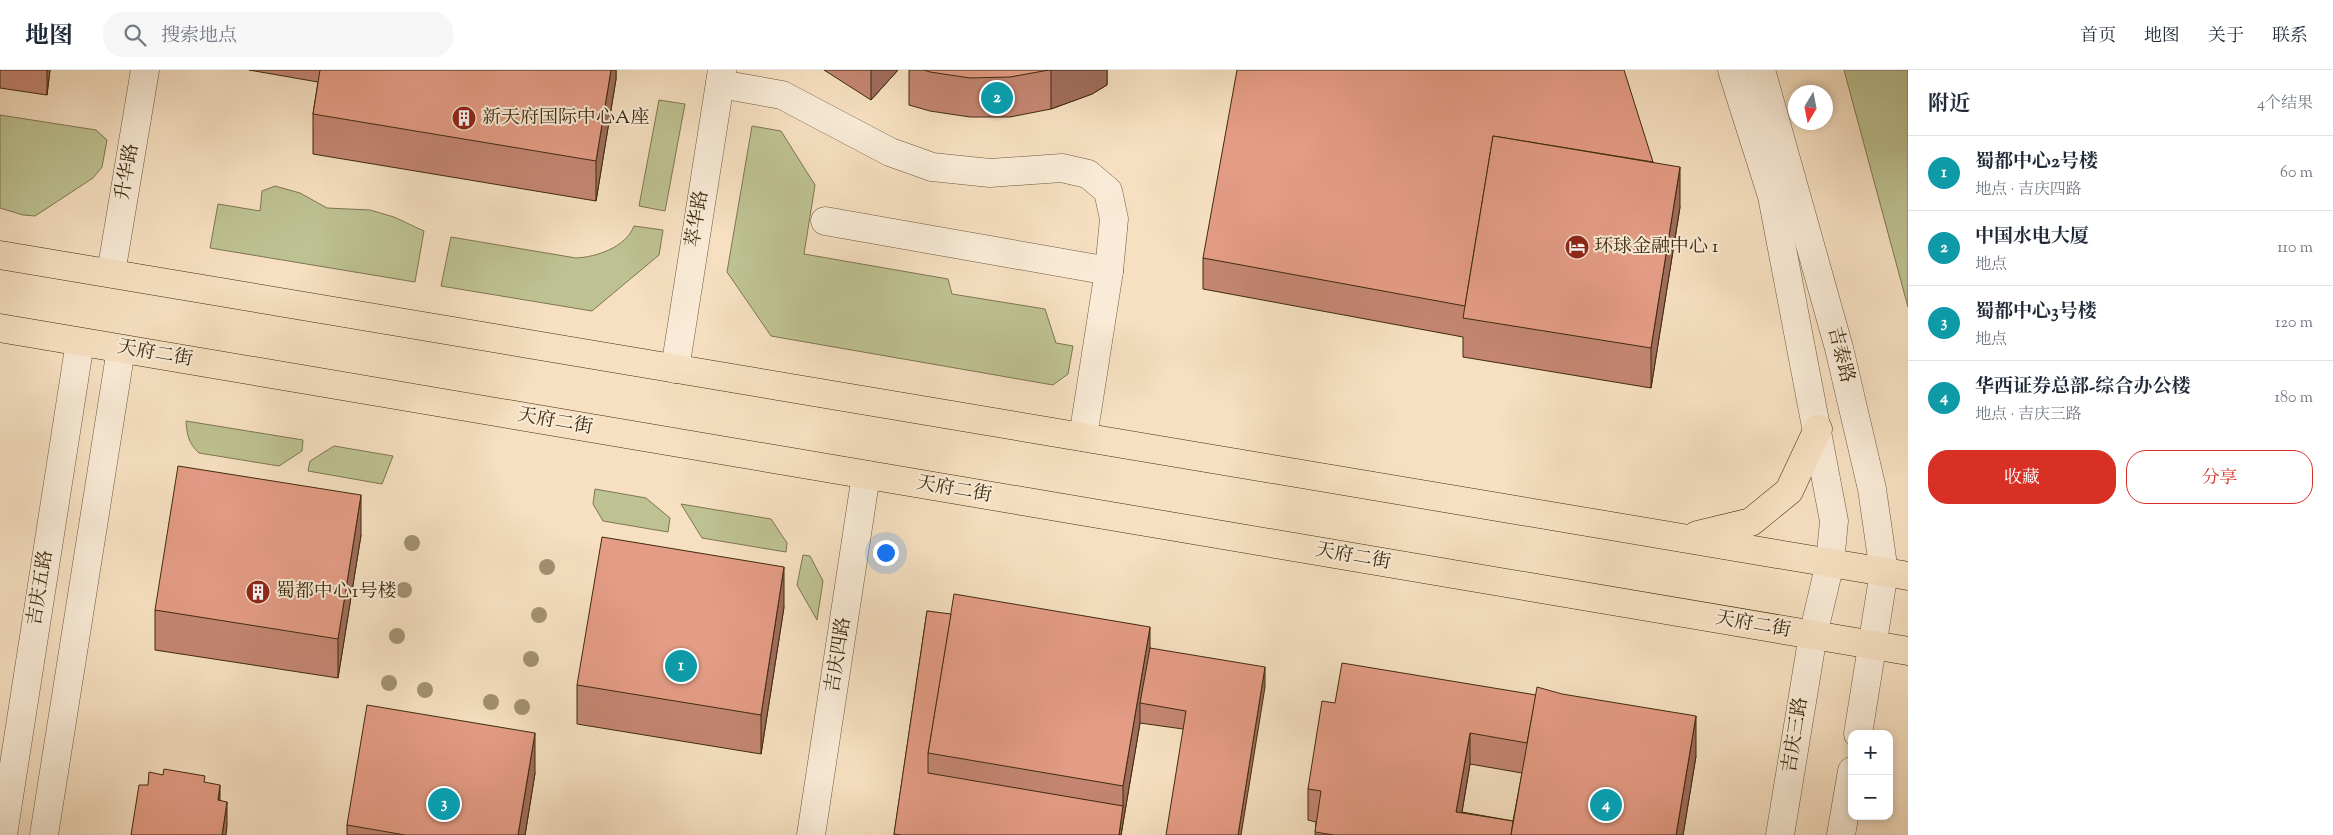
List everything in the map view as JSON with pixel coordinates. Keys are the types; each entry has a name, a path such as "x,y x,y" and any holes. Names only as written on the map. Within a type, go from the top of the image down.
{"main road":[{"path":"0,255 1896,574"},
{"name":"天府二街","path":"0,328 1908,651"},
{"path":"1638,530 1698,535 1751,522 1789,491 1818,429"}],"street":[{"name":"升华路","path":"111,273 145,70"},
{"name":"吉泰路","path":"1732,70 1772,196 1818,429 1834,522 1830,563 1813,635"},
{"name":"吉泰路","path":"1761,70 1839,348 1872,490 1896,574 1873,645"},
{"path":"721,77 782,95 890,152 932,166 990,173 1062,168 1088,174 1108,191 1114,219 1109,271 1083,437"},
{"name":"萃华路","path":"675,368 721,77"},
{"path":"824,221 1109,271"},
{"name":"吉庆五路","path":"2,835 80,342"},
{"path":"44,835 121,349"},
{"name":"吉庆四路","path":"811,835 866,475"},
{"name":"吉庆三路","path":"1780,835 1813,635"},
{"path":"1859,730 1873,645"},
{"path":"1841,835 1851,775"}],"green space":[{"path":"1844,70 1908,70 1908,307"},
{"path":"659,100 685,104 665,211 639,206"},
{"path":"0,115 96,130 107,140 102,167 93,178 35,216 23,215 0,208"},
{"path":"752,126 781,131 815,185 804,254 948,279 952,294 1045,309 1056,343 1073,346 1068,374 1053,385 771,336 727,272"},
{"path":"275,186 300,193 327,208 370,210 394,217 424,231 415,282 210,248 218,204 260,211 262,191"},
{"path":"634,226 663,230 659,255 592,311 441,286 451,237 576,258 593,256 610,250 625,240"},
{"path":"186,421 303,440 302,451 279,466 199,453 192,446"},
{"path":"334,446 393,456 382,484 308,471 310,461"},
{"path":"595,489 646,498 670,518 668,532 603,521 593,504"},
{"path":"681,504 771,519 787,543 786,552 702,538"},
{"path":"803,555 810,556 823,581 817,620 797,585"}],"building":[{"name":"新天府国际中心A座","path":"320,70 611,70 596,161 313,114"},
{"path":"924,70 1049,70 1010,77 970,78"},
{"path":"1237,70 1624,70 1653,162 1493,136 1465,306 1203,258"},
{"name":"环球金融中心 1","path":"1493,136 1680,167 1651,348 1463,318"},
{"name":"蜀都中心1号楼","path":"178,466 361,495 338,639 155,610"},
{"path":"602,537 784,567 761,715 577,685"},
{"path":"954,594 1150,627 1123,786 928,753"},
{"path":"927,611 951,614 928,753 928,773 1123,806 1119,835 894,834"},
{"path":"1150,648 1265,667 1238,835 1166,835 1186,711 1140,703"},
{"path":"1342,663 1536,695 1527,743 1470,733 1456,812 1513,821 1511,835 1334,835 1315,832 1321,791 1308,789 1322,701 1335,703"},
{"path":"1537,687 1562,694 1696,716 1676,835 1511,835"},
{"path":"367,705 535,733 518,835 405,835 347,825"},
{"path":"164,769 205,776 204,782 220,785 218,800 227,802 222,835 131,835 139,785 148,785 149,772 163,775"}],"place":[{"name":"中国水电大厦","path":"997,98"},
{"name":"新天府国际中心A座","path":"464,118"},
{"name":"环球金融中心 1","path":"1577,247"},
{"name":"蜀都中心1号楼","path":"258,592"},
{"name":"蜀都中心2号楼","path":"681,666"},
{"name":"蜀都中心3号楼","path":"444,804"},
{"name":"华西证券总部-综合办公楼","path":"1606,805"}]}
